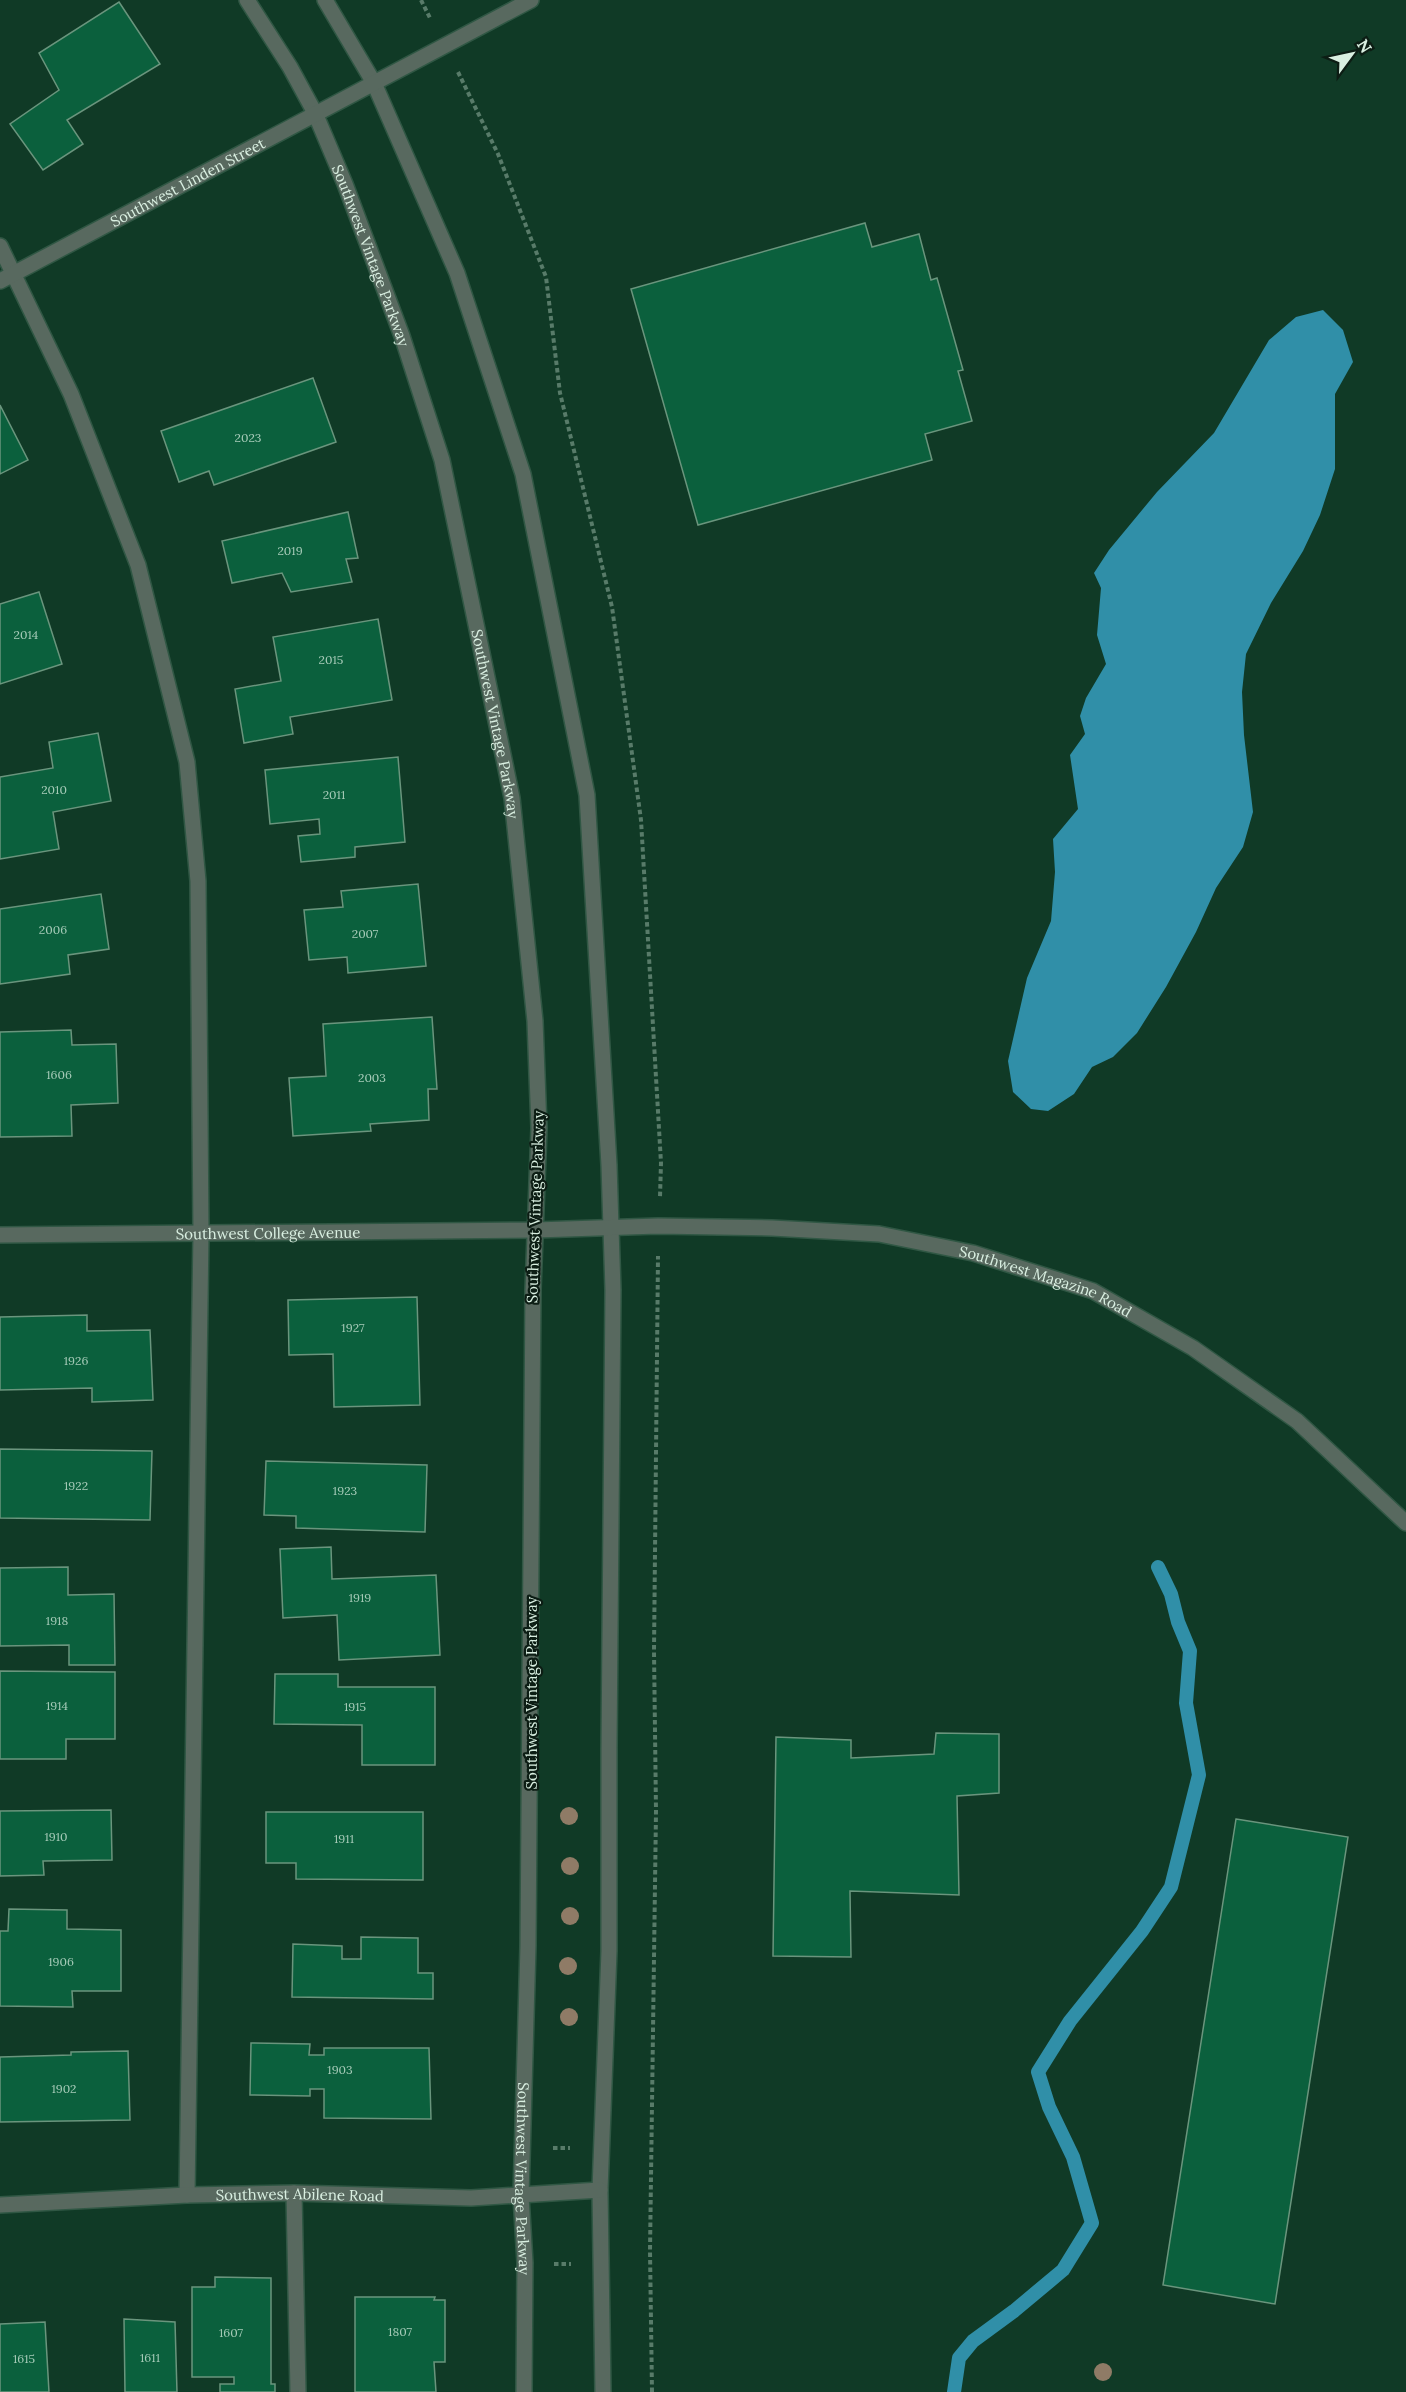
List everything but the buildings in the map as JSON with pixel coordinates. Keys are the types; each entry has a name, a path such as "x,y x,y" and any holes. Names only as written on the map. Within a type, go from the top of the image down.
{"street":[{"name":"Southwest Vintage Parkway","path":"247,0 290,67 315,113 345,184 402,336 442,460 512,798 535,1021 539,1147 533,1290 528,1946 521,2196 525,2263 524,2392"},
{"path":"325,0 374,83 457,273 523,474 587,795 612,1227 610,1940 600,2190 603,2392"},
{"name":"Southwest Linden Street","path":"6,277 531,0"},
{"path":"0,246 6,277 71,394 138,566 187,762 198,881 201,1233 187,2195"},
{"name":"Southwest Magazine Road","path":"612,1227 772,1228 879,1233 973,1253 1093,1291 1193,1348 1297,1422 1406,1523"},
{"name":"Southwest College Avenue","path":"0,1235 536,1230 612,1227"},
{"name":"Southwest Abilene Road","path":"0,2205 187,2195 294,2193 471,2198 600,2190"},
{"path":"294,2193 298,2392"}],"path":[{"path":"421,0 498,154 546,277 560,393 612,607 641,820 661,1163 658,1226 654,1651 656,1811 650,2251 652,2392"},
{"path":"553,2148 574,2149"},
{"path":"551,2264 574,2264"}],"water":[{"path":"1323,310 1343,330 1353,362 1335,394 1335,469 1320,515 1303,551 1271,603 1246,654 1242,692 1244,735 1253,812 1243,847 1216,888 1196,932 1166,987 1137,1033 1113,1057 1092,1067 1074,1094 1048,1111 1031,1109 1013,1092 1008,1061 1027,978 1051,921 1055,872 1053,839 1078,809 1070,755 1085,734 1080,716 1086,698 1106,664 1097,635 1101,588 1094,573 1109,550 1157,492 1214,433 1269,340 1296,317"}],"waterway":[{"path":"954,2392 959,2358 973,2341 1014,2311 1063,2270 1092,2223 1073,2157 1049,2107 1038,2072 1070,2021 1142,1931 1171,1887 1199,1775 1186,1703 1190,1651 1178,1622 1171,1594 1158,1567"}]}
